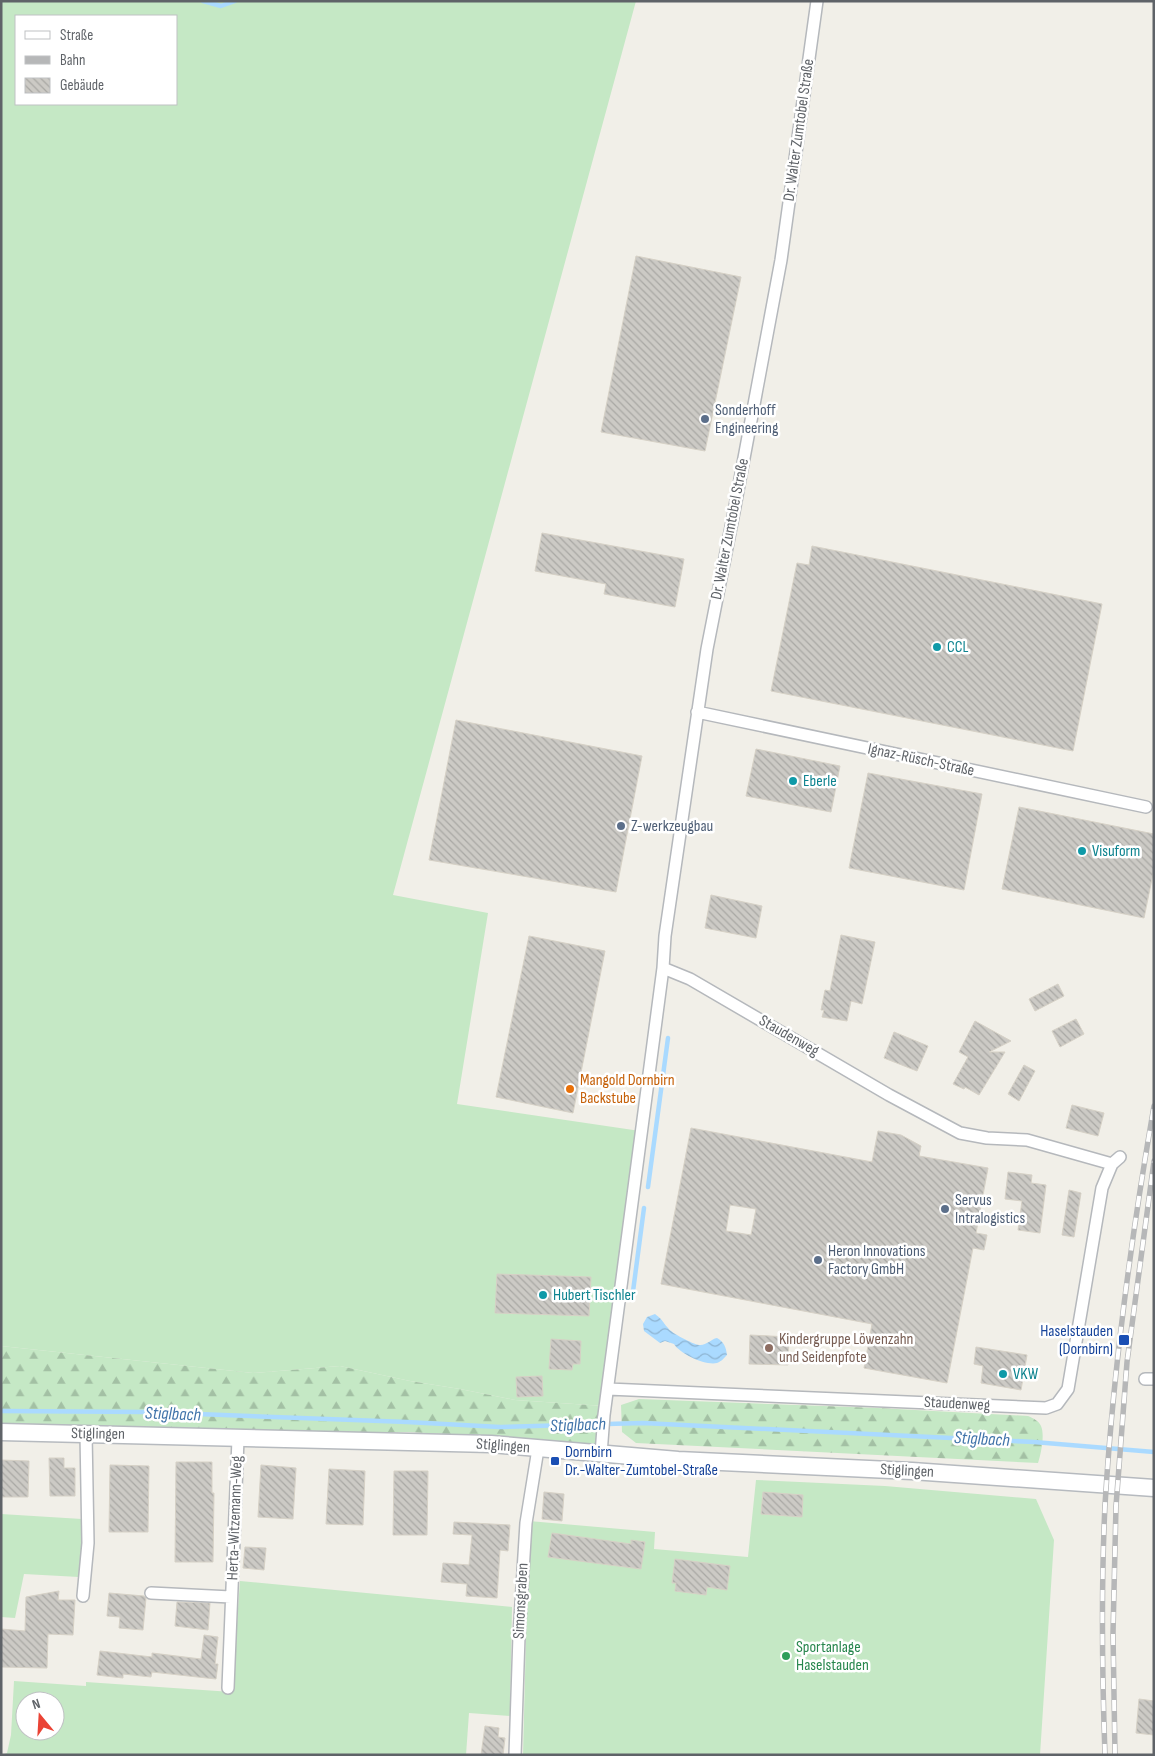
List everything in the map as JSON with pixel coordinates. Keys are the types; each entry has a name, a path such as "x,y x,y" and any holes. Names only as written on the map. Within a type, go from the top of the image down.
{"main road":[{"name":"Stiglingen","path":"1,1432 492,1444 678,1460 912,1471 1154,1488"}],"street":[{"name":"Dr. Walter Zumtobel Straße","path":"601,1454 604,1415 663,968 665,936 697,712 707,649 781,260 817,1"},
{"name":"Ignaz-Rüsch-Straße","path":"697,712 1146,807"},
{"name":"Staudenweg","path":"608,1389 1046,1408 1057,1404 1068,1389 1102,1188 1116,1160 1027,1140 987,1138 960,1133 889,1095 690,979 663,968"},
{"path":"83,1596 88,1535 86,1434"},
{"name":"Herta-Witzemann-Weg","path":"228,1688 238,1439"},
{"name":"Simonsgraben","path":"515,1755 519,1636 526,1523 538,1449"},
{"name":"Herta-Witzemann-Weg","path":"152,1593 231,1597"}],"green space":[{"path":"1,1 636,1 393,895 488,913 457,1104 640,1131 604,1406 515,1400 340,1366 253,1373 1,1346"},
{"path":"1,1346 253,1373 340,1366 515,1400 604,1406 600,1452 500,1437 408,1432 243,1435 1,1423"},
{"path":"639,1399 1028,1416 1037,1421 1041,1426 1043,1434 1042,1445 1038,1463 636,1443 622,1432 621,1405"},
{"name":"Sportanlage Haselstauden","path":"756,1480 885,1486 1036,1499 1054,1540 1040,1755 523,1755 529,1521 655,1532 654,1549 748,1557"},
{"path":"1,1514 82,1519 83,1544 79,1577 24,1574 15,1618 1,1617"},
{"path":"240,1581 512,1607 510,1716 469,1713 466,1755 1,1755 7,1753 11,1735 14,1681 86,1686 86,1682 232,1692"}],"water":[{"path":"655,1314 673,1333 696,1344 704,1344 717,1338 724,1345 727,1355 717,1363 706,1363 687,1355 674,1344 665,1341 660,1343 644,1331 643,1324 647,1317"}],"building":[{"path":"636,256 741,277 705,451 601,432"},
{"path":"542,533 684,559 675,607 604,594 606,584 535,571"},
{"name":"CCL","path":"812,546 1102,604 1073,751 771,691 797,563 809,565"},
{"path":"456,720 642,756 616,892 429,860"},
{"name":"Eberle","path":"756,749 840,766 831,812 746,796"},
{"path":"868,773 982,794 964,890 849,868"},
{"name":"Visuform","path":"1019,807 1154,834 1154,869 1144,918 1002,889"},
{"path":"711,895 762,906 756,938 705,928"},
{"path":"841,935 875,942 862,1004 851,1001 847,1021 822,1017 824,1010 821,1010 825,990 830,991"},
{"name":"Mangold Dornbirn Backstube","path":"529,936 605,951 573,1113 496,1097"},
{"path":"1058,984 1064,996 1035,1011 1029,999"},
{"path":"1076,1019 1084,1034 1060,1047 1052,1031"},
{"path":"975,1021 1011,1041 989,1052 1005,1052 979,1095 965,1087 964,1089 953,1084 968,1057 959,1052"},
{"path":"894,1032 928,1046 917,1071 884,1058"},
{"path":"1024,1065 1035,1071 1019,1101 1008,1094"},
{"path":"1072,1105 1104,1113 1098,1136 1066,1128"},
{"name":"Heron Innovations Factory GmbH","path":"691,1128 872,1162 878,1131 901,1135 921,1146 919,1156 988,1168 976,1233 987,1235 984,1250 973,1248 947,1383 864,1368 872,1324 661,1284","holes":["730,1205 756,1209 751,1235 726,1231"]},
{"path":"1008,1172 1032,1175 1031,1183 1046,1185 1040,1233 1018,1230 1022,1201 1005,1199"},
{"path":"1069,1190 1081,1193 1074,1237 1062,1235"},
{"name":"Hubert Tischler","path":"497,1274 591,1277 589,1316 495,1313"},
{"path":"750,1335 789,1337 788,1365 749,1364"},
{"path":"551,1339 581,1341 580,1364 573,1364 572,1370 549,1369"},
{"name":"VKW","path":"976,1347 1027,1355 1021,1390 981,1383 983,1366 974,1364"},
{"path":"542,1376 543,1396 517,1397 516,1377"},
{"path":"49,1458 64,1458 64,1468 75,1468 75,1496 50,1496"},
{"path":"1,1460 29,1461 28,1497 1,1497"},
{"path":"176,1462 212,1462 212,1493 214,1493 213,1562 175,1562"},
{"path":"110,1465 149,1466 148,1532 109,1532"},
{"path":"261,1465 296,1468 293,1519 258,1517"},
{"path":"329,1469 365,1471 363,1525 326,1524"},
{"path":"394,1471 428,1471 427,1535 393,1535"},
{"path":"544,1492 564,1494 562,1521 542,1519"},
{"path":"763,1492 803,1495 802,1517 761,1514"},
{"path":"454,1522 510,1525 508,1551 500,1550 497,1598 466,1596 467,1584 441,1582 443,1563 469,1565 472,1535 453,1534"},
{"path":"552,1533 631,1544 631,1540 645,1542 641,1569 548,1557"},
{"path":"245,1547 266,1548 264,1570 243,1568"},
{"path":"675,1559 730,1566 727,1590 707,1587 706,1595 675,1591 676,1583 672,1583"},
{"path":"59,1591 58,1600 75,1600 73,1635 48,1634 47,1668 1,1667 1,1629 25,1631 26,1597"},
{"path":"109,1593 144,1596 146,1598 143,1630 119,1628 120,1617 107,1616"},
{"path":"177,1602 210,1603 208,1630 175,1626"},
{"path":"204,1635 218,1637 215,1664 218,1664 216,1679 152,1672 151,1677 123,1674 123,1678 97,1675 100,1651 152,1657 152,1653 201,1659"},
{"path":"1139,1699 1154,1701 1154,1735 1136,1733"},
{"path":"485,1726 499,1728 498,1737 505,1738 503,1755 481,1755"}],"waterway":[{"path":"203,1 221,6 235,1"},
{"path":"648,1187 668,1038"},
{"path":"632,1299 644,1208"},
{"name":"Stiglbach","path":"1,1411 145,1412 500,1427 643,1423 1034,1442 1154,1452"}],"railway":[{"path":"1105,1755 1102,1598 1108,1455 1124,1305 1154,1106"},
{"path":"1115,1755 1113,1633 1116,1506 1127,1362 1154,1161"}],"place":[{"name":"Sonderhoff Engineering","path":"705,419"},
{"name":"CCL","path":"937,647"},
{"name":"Eberle","path":"793,781"},
{"name":"Z-werkzeugbau","path":"621,826"},
{"name":"Visuform","path":"1082,851"},
{"name":"Mangold Dornbirn Backstube","path":"570,1089"},
{"name":"Servus Intralogistics","path":"945,1209"},
{"name":"Heron Innovations Factory GmbH","path":"818,1260"},
{"name":"Hubert Tischler","path":"543,1295"},
{"name":"Haselstauden (Dornbirn)","path":"1124,1340"},
{"name":"Kindergruppe Löwenzahn und Seidenpfote","path":"769,1348"},
{"name":"VKW","path":"1003,1374"},
{"name":"Dornbirn Dr.-Walter-Zumtobel-Straße","path":"555,1461"},
{"name":"Sportanlage Haselstauden","path":"786,1656"}]}
